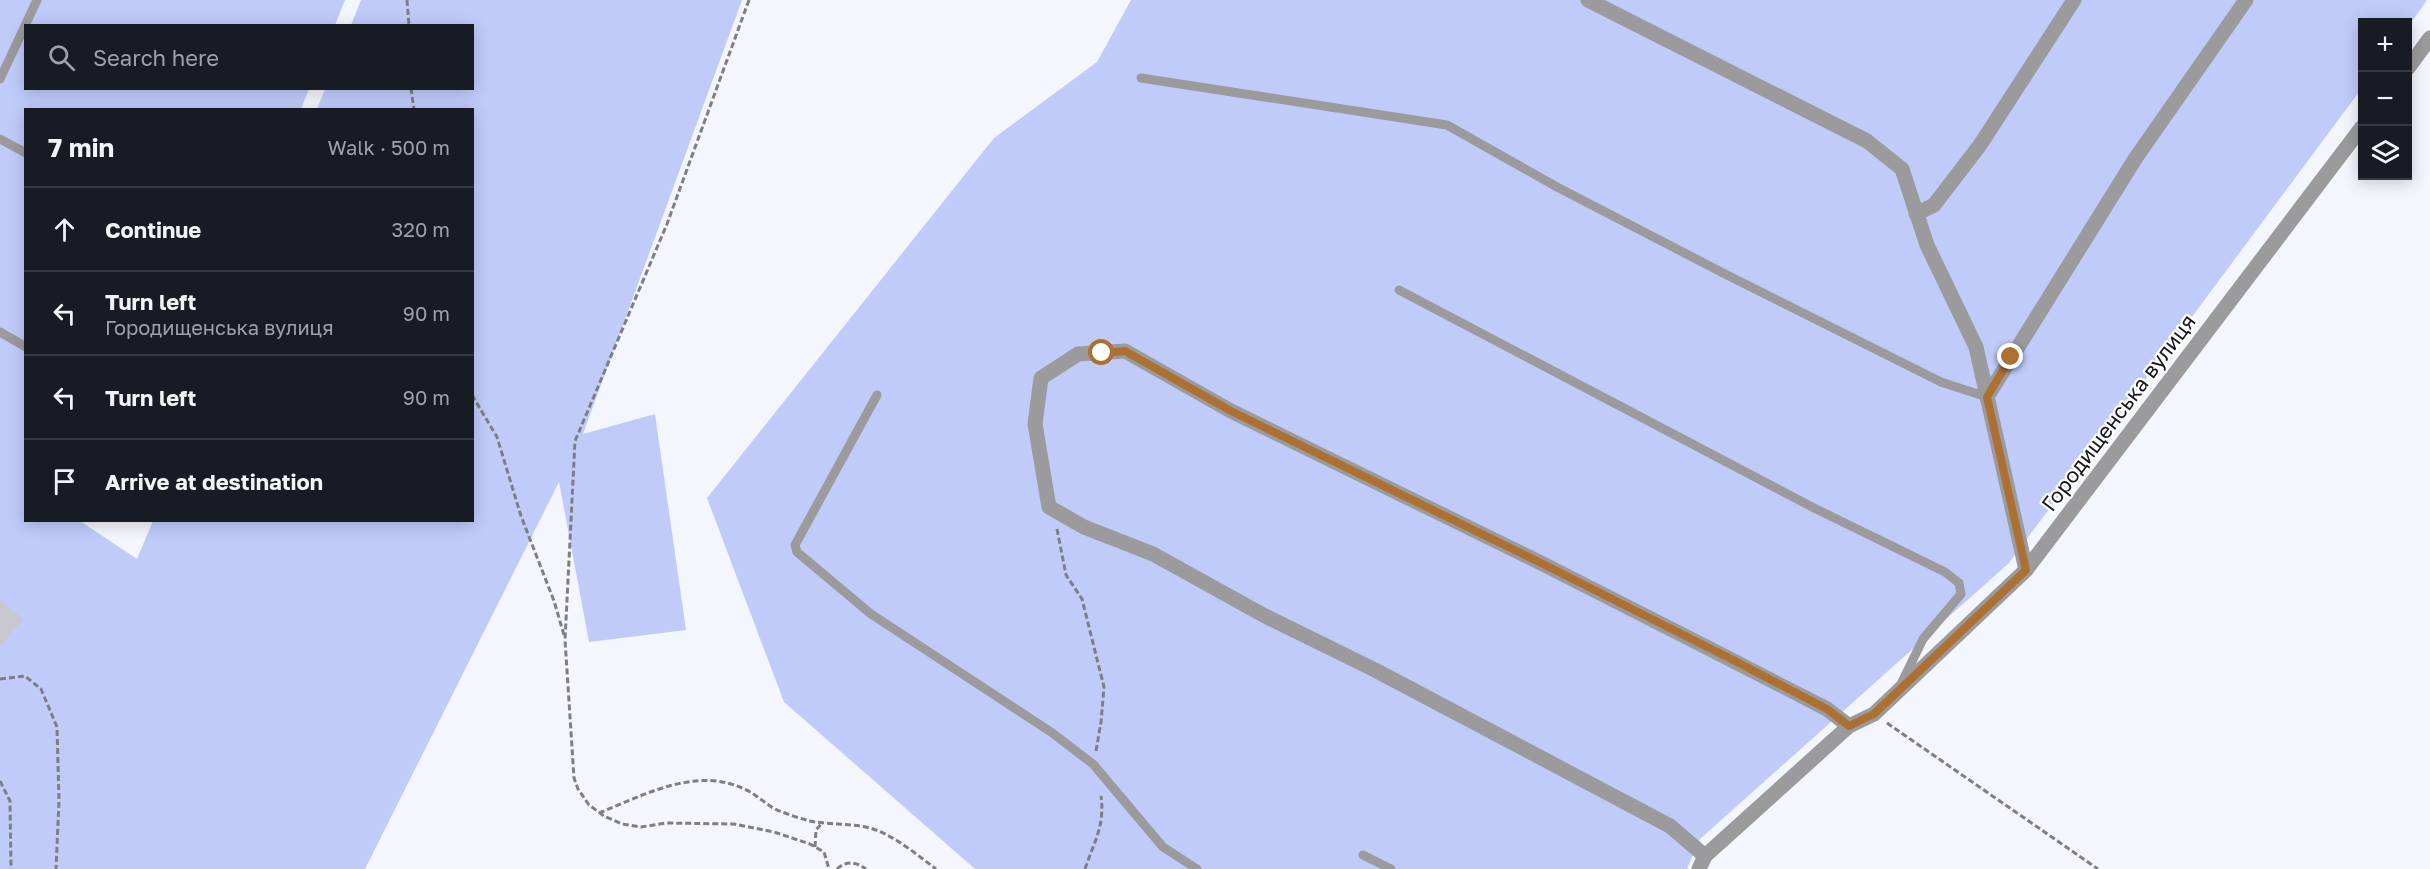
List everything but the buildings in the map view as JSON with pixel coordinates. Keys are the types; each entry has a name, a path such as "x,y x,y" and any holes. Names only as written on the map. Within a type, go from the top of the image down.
{"street":[{"path":"1588,0 1867,141 1902,169 1927,244 1976,347 2026,570"},
{"path":"1916,214 1934,205 1980,145 2074,0"},
{"path":"1987,397 2135,159 2246,0"},
{"path":"2412,63 2430,38"},
{"name":"Городищенська вулиця","path":"1702,863 1849,726 1874,714 2026,570 2358,132"},
{"path":"1702,863 1670,826 1659,820 1375,670 1265,616 1153,554 1084,527 1053,510 1049,507 1035,424 1041,378 1078,354 1125,351 1231,411 1543,564 1777,683 1827,709 1849,726"}],"lane":[{"path":"26,24 38,0"},
{"path":"0,79 24,29"},
{"path":"1141,78 1447,125 1557,187 1727,275 1941,382 1987,397"},
{"path":"0,139 24,152"},
{"path":"1399,290 1814,508 1945,572 1959,583 1961,594 1923,639 1899,690"},
{"path":"0,332 24,346"},
{"path":"877,394 795,545 796,552 871,614 1051,732 1093,764 1163,847 1197,869"},
{"path":"1363,855 1391,869"}],"path":[{"path":"407,0 410,24"},
{"path":"749,0 667,224 575,441 565,640 575,783 585,800 599,813 616,822 634,826 666,823 734,824 774,832 824,852 829,869"},
{"path":"411,90 414,108"},
{"path":"474,398 497,437 521,516 554,601 565,640"},
{"path":"1053,510 1066,575 1082,599 1104,687 1101,722 1093,764"},
{"path":"0,679 25,676 41,689 57,727 59,801 56,869"},
{"path":"1874,714 2098,869"},
{"path":"0,781 10,801 11,869"},
{"path":"599,813 670,784 712,781 742,788 775,808 811,821 869,828 880,832 929,863 934,869"},
{"path":"1085,869 1100,832 1103,809 1100,789"},
{"path":"815,847 816,830 823,822"},
{"path":"837,869 846,863 856,863 866,869"}],"shaded area":[{"path":"0,0 345,0 335,24 24,24 24,90 309,90 301,108 24,108 24,522 82,522 137,559 153,522 474,522 474,108 317,108 325,90 474,90 474,24 351,24 361,0 742,0 583,434 655,414 686,630 589,642 559,482 365,869 0,869"},
{"path":"1131,0 2427,0 2412,21 2412,18 2358,18 2358,93 2009,563 1700,839 1687,869 975,869 784,702 707,498 994,138 1097,62"}],"route":[{"path":"1102,353 1125,351 1231,411 1735,661 1827,709 1849,726 1874,714 2026,570 1987,397 2011,357"}]}
